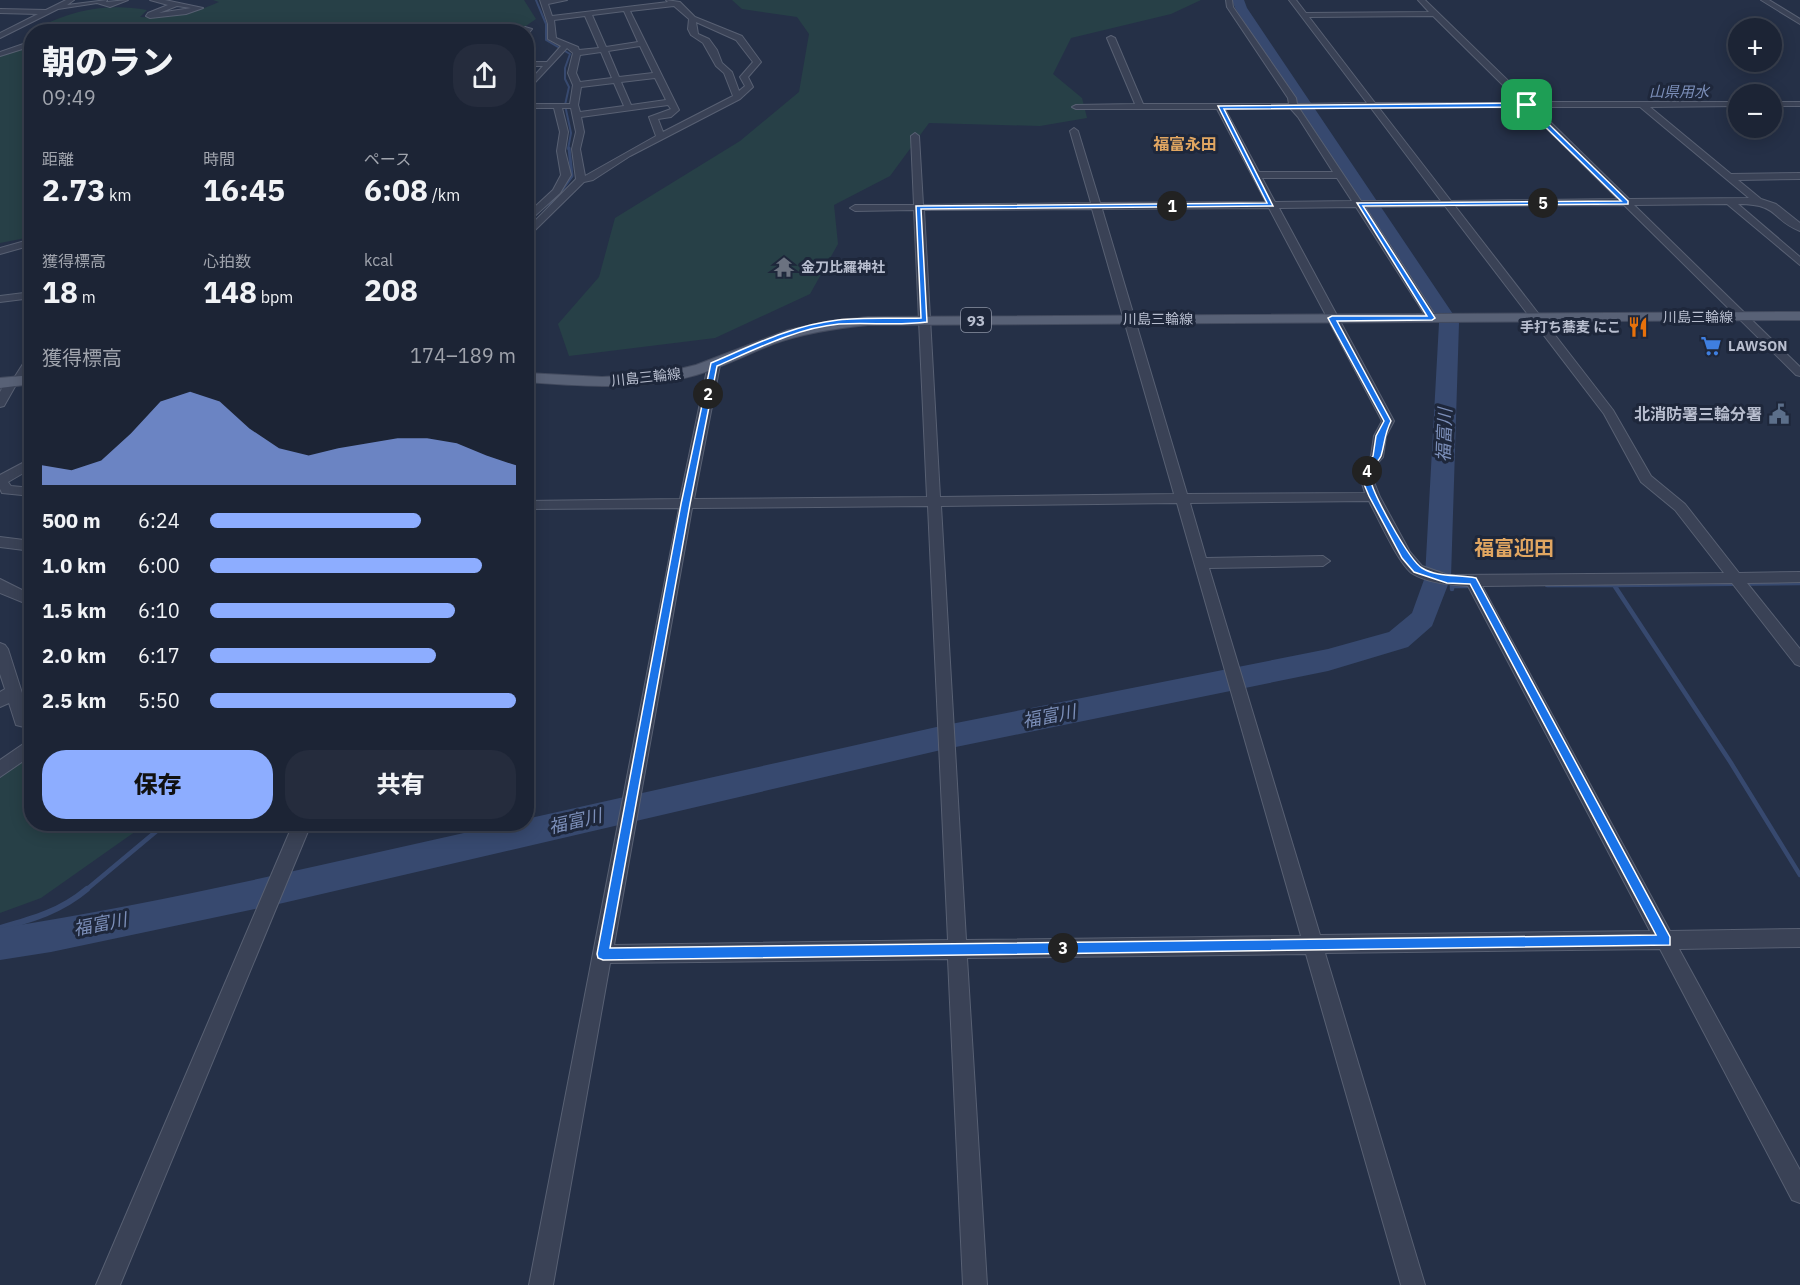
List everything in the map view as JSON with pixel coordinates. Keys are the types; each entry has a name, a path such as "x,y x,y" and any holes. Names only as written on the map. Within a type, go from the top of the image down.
{"main road":[{"name":"川島三輪線","path":"534,377 617,382 678,375 714,365 766,342 810,327 837,322 1800,316"}],"street":[{"path":"0,36 71,0"},
{"path":"0,11 49,11 102,1 110,5 125,0"},
{"path":"153,0 200,8 150,16 150,14 176,4"},
{"path":"564,0 543,1 550,18 552,39 563,47 575,49 577,53"},
{"path":"1229,0 1230,7 1292,98 1295,107 1434,318"},
{"path":"1292,0 1609,413 1646,479 1680,507 1800,660"},
{"path":"1421,0 1800,373"},
{"path":"1764,0 1800,22"},
{"path":"534,228 581,180 590,178 627,154 747,90 749,87 744,77 757,62 738,38 684,14 673,2 550,18"},
{"path":"0,17 27,4"},
{"path":"626,9 675,110 668,115 653,117 661,137"},
{"path":"590,11 628,107"},
{"path":"1784,12 1800,12"},
{"path":"1303,15 1434,14"},
{"path":"693,18 692,30 706,40 719,64 728,72 737,97"},
{"path":"1111,38 1141,108"},
{"path":"577,53 642,44"},
{"path":"0,54 24,46"},
{"path":"534,80 563,47"},
{"path":"534,212 557,191 566,175 561,151 568,108 577,85 572,73 577,53"},
{"path":"534,63 549,64"},
{"path":"577,85 657,75"},
{"path":"534,106 628,107 671,102"},
{"path":"1076,108 1728,104"},
{"path":"1782,104 1800,104"},
{"path":"1782,104 1791,111"},
{"path":"1643,105 1758,201 1773,206 1800,228"},
{"path":"1220,107 1388,421 1380,436 1377,457 1367,467 1365,477 1405,555 1417,570 1441,578 1474,584 1740,581 1800,577"},
{"path":"568,108 580,132 576,149 581,180"},
{"path":"1074,131 1413,1285"},
{"path":"915,136 975,1285"},
{"path":"1256,176 1340,175"},
{"path":"1728,177 1800,176"},
{"path":"855,208 1758,201"},
{"path":"1730,202 1800,262"},
{"path":"0,250 24,244"},
{"path":"0,299 24,296"},
{"path":"541,1285 686,504 714,365"},
{"path":"0,403 16,381"},
{"path":"24,467 1,481 7,490 24,491"},
{"path":"534,505 1373,496"},
{"path":"0,542 24,545"},
{"path":"1201,563 1323,561"},
{"path":"0,584 5,589 24,597"},
{"path":"1474,584 1800,1192"},
{"path":"0,649 24,721"},
{"path":"0,701 13,691"},
{"path":"0,770 24,751"},
{"path":"108,1285 299,831"},
{"path":"603,954 1800,938"}],"green space":[{"path":"213,0 524,0 536,19 529,24 45,24 67,15 93,9 133,8 147,10 140,17 170,16 190,13 219,2"},
{"path":"732,0 1201,0 1171,14 1071,38 1053,74 1082,98 1087,118 1040,126 929,123 890,176 834,205 838,244 810,294 715,338 569,356 558,324 599,277 615,218 740,141 799,92 809,34 797,17 742,9"},
{"path":"24,47 24,238 0,243 0,56"},
{"path":"24,759 24,831 136,831 41,898 0,913 0,778"}],"waterway":[{"path":"536,0 546,24 546,40 570,54 565,68 565,79 569,87 565,105 571,133 568,149"},
{"name":"福富川","path":"534,831 941,738 1328,660 1398,640 1423,619 1438,577 1449,323 1241,8 1238,0"},
{"path":"550,206 572,176 569,148"},
{"path":"1614,585 1800,583"},
{"name":"福富川","path":"1436,585 1441,586"},
{"path":"1547,585 1614,585"},
{"path":"1614,585 1731,763 1800,875"},
{"path":"1452,589 1452,586 1467,586"},
{"path":"86,890 157,831"},
{"name":"福富川","path":"0,944 51,936 283,888 533,831"},
{"path":"0,928 57,909 87,889"}],"place":[{"name":"金刀比羅神社","path":"784,267"},
{"name":"手打ち蕎麦 にこ","path":"1638,327"},
{"name":"LAWSON","path":"1711,346"},
{"name":"北消防署三輪分署","path":"1779,414"}],"district":[{"name":"福富永田","path":"1185,144"},
{"name":"福富迎田","path":"1514,547"}],"route":[{"path":"1527,105 1626,202 1359,204 1432,318 1332,318 1376,403 1388,421 1380,436 1377,457 1367,467 1365,477 1373,496 1405,555 1417,570 1447,580 1472,581 1666,941 603,954 714,365 766,342 810,327 837,322 924,320 918,208 1271,205 1220,107 1527,105"}],"water label":[{"name":"山県用水","path":"1679,91"}]}
